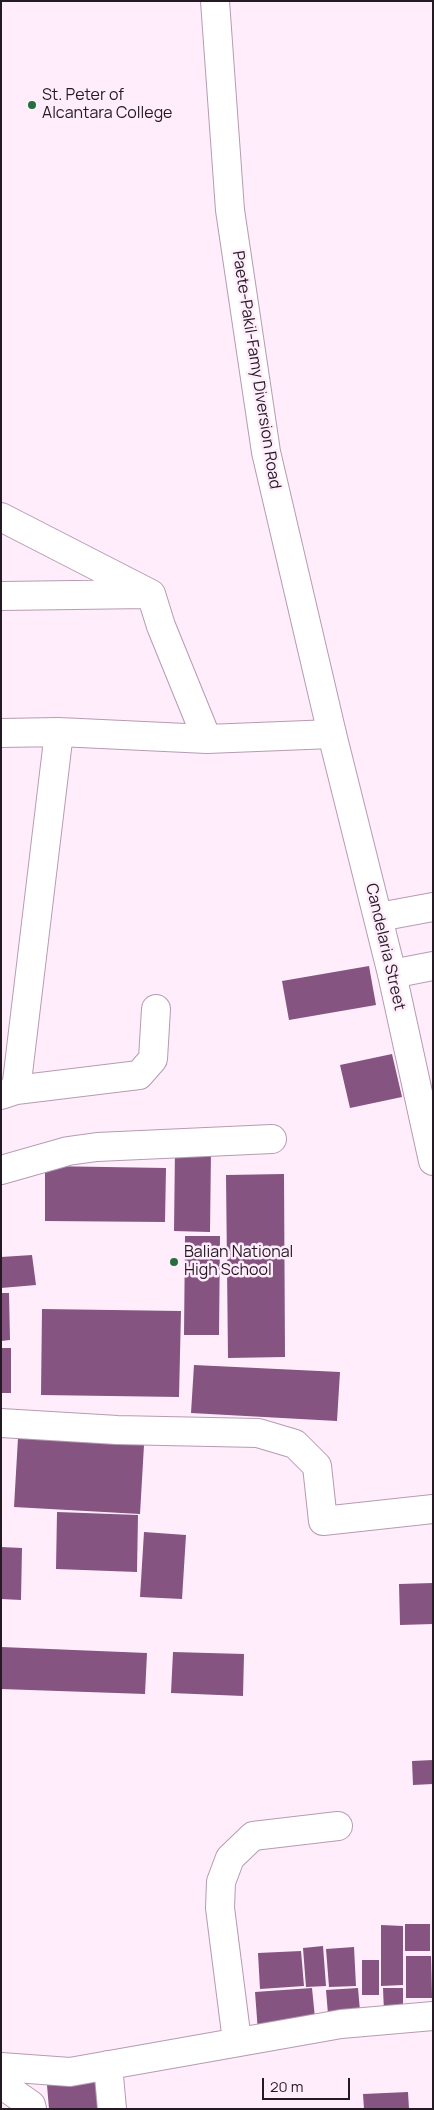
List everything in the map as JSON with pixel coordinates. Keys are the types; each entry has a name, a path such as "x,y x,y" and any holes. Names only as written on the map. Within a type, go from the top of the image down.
{"street":[{"name":"Paete-Pakil-Famy Diversion Road","path":"215,1 230,210 266,452 332,734"},
{"path":"1,517 151,594 161,626 207,740"},
{"path":"1,596 151,594"},
{"path":"1,733 59,732 207,740 332,734"},
{"path":"59,732 9,1092 139,1075 153,1059 156,1009"},
{"name":"Candelaria Street","path":"332,734 379,917 433,1161"},
{"path":"379,917 433,907"},
{"path":"392,974 433,966"},
{"path":"1,1170 68,1150 272,1139"},
{"path":"1,1423 117,1430 258,1433 295,1444 317,1466 323,1521 433,1509"},
{"path":"237,2042 220,1908 221,1882 230,1858 253,1836 338,1826"},
{"path":"1,2067 70,2072 341,2024 433,2016"},
{"path":"108,2065 112,2109"},
{"path":"1,2084 31,2105 32,2109"}],"building":[{"path":"369,966 376,1005 289,1020 282,981"},
{"path":"392,1054 402,1097 350,1108 340,1065"},
{"path":"175,1149 211,1150 210,1232 174,1231"},
{"path":"45,1166 166,1168 165,1222 45,1221"},
{"path":"284,1174 285,1357 228,1358 226,1175"},
{"path":"185,1236 220,1236 219,1335 184,1335"},
{"path":"32,1255 36,1285 1,1288 1,1257"},
{"path":"1,1293 9,1293 10,1340 1,1341"},
{"path":"42,1309 181,1311 179,1397 41,1395"},
{"path":"1,1348 11,1348 11,1393 1,1393"},
{"path":"194,1365 340,1372 337,1421 191,1413"},
{"path":"18,1438 144,1445 140,1514 14,1507"},
{"path":"57,1512 138,1515 137,1572 56,1569"},
{"path":"144,1532 186,1535 182,1599 140,1597"},
{"path":"1,1547 22,1548 21,1600 1,1599"},
{"path":"433,1583 433,1624 400,1625 399,1584"},
{"path":"1,1647 147,1653 145,1694 1,1689"},
{"path":"173,1652 244,1654 243,1696 171,1693"},
{"path":"433,1760 433,1784 413,1785 412,1761"},
{"path":"405,1924 430,1924 430,1951 405,1951"},
{"path":"381,1925 403,1926 403,1985 381,1986"},
{"path":"323,1946 326,1986 306,1987 303,1948"},
{"path":"354,1947 356,1986 329,1987 326,1949"},
{"path":"301,1951 304,1986 260,1989 258,1953"},
{"path":"406,1956 431,1956 432,1998 406,1998"},
{"path":"362,1960 379,1960 379,1995 362,1995"},
{"path":"312,1988 316,2028 258,2032 255,1992"},
{"path":"358,1988 360,2011 328,2014 326,1990"},
{"path":"383,1988 403,1988 403,2012 384,2012"},
{"path":"104,2081 106,2109 49,2109 47,2085"},
{"path":"408,2092 409,2109 364,2109 363,2094"}],"place":[{"name":"St. Peter of Alcantara College","path":"32,105"},
{"name":"Balian National High School","path":"174,1262"}]}
